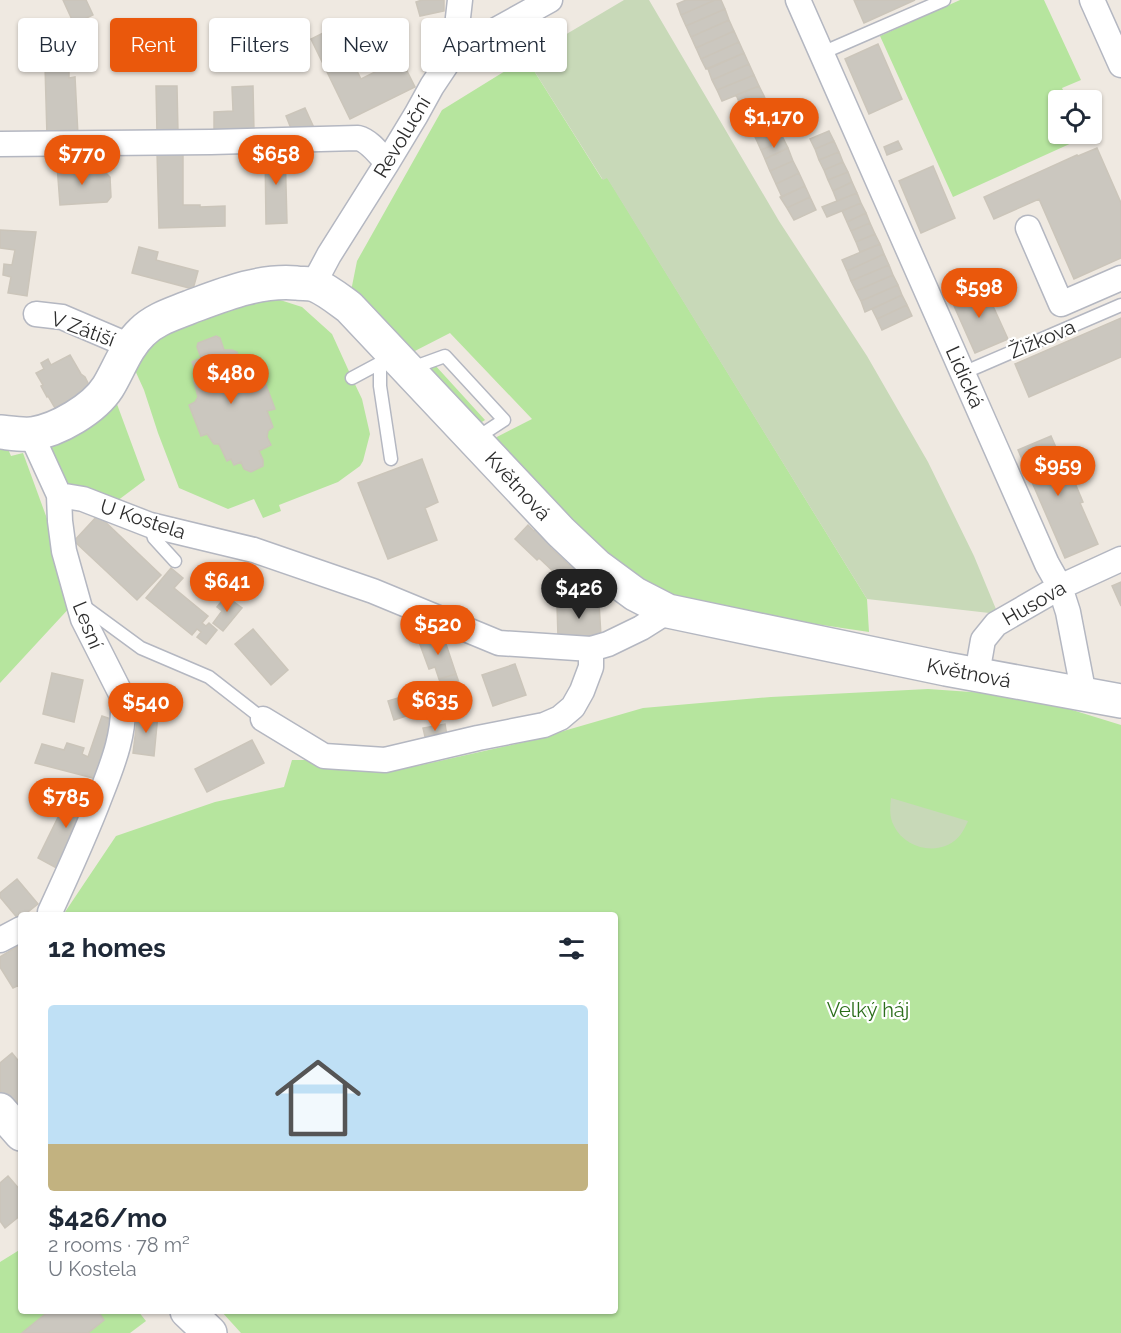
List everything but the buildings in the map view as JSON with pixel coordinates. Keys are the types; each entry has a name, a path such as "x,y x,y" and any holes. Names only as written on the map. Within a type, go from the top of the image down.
{"street":[{"path":"458,18 460,0"},
{"name":"Revoluční","path":"517,18 550,0"},
{"name":"Lidická","path":"798,0 1047,564 1060,587 1068,612 1084,695"},
{"path":"1092,0 1118,51"},
{"name":"Revoluční","path":"313,285 441,72"},
{"path":"0,144 358,138 369,143 387,163"},
{"name":"Žižkova","path":"1028,228 1061,304 1121,278"},
{"name":"Květnová","path":"15,433 56,427 87,409 108,387 130,346 154,322 232,292 267,283 286,282 313,285 349,307 393,361 597,566 635,594 668,611 1121,701"},
{"name":"V Zátiší","path":"36,314 62,317 130,346"},
{"name":"Lesní","path":"15,433 59,495 64,551 82,619 122,696 124,709 116,757 91,821 50,912"},
{"name":"U Kostela","path":"59,495 83,499 150,525 254,550 373,591 499,643 591,649 608,644 641,628 668,611"},
{"name":"Husova","path":"977,674 983,640 996,624 1060,587 1121,559"},
{"path":"263,719 324,756 386,760 544,725 560,718 573,707 582,691 591,667 591,649"},
{"path":"0,940 18,931"},
{"path":"0,1110 18,1131"}],"lane":[{"path":"822,52 944,0"},
{"name":"Žižkova","path":"963,373 1121,305"},
{"path":"352,378 393,361"},
{"path":"391,459 380,386 393,361"},
{"path":"150,525 154,538 175,561"},
{"path":"78,602 141,648 209,677 263,719"}],"green space":[{"path":"624,0 649,0 779,221 867,356 928,462 974,556 998,614 867,599 607,178 603,180 535,72 567,72 567,34"},
{"path":"960,0 1044,0 1081,80 1062,88 1063,90 1048,90 1048,144 1070,144 953,197 880,36"},
{"path":"503,72 535,72 602,179 607,177 867,599 869,632 681,604 655,595 535,492 489,441 532,419 450,333 409,354 351,291 357,261 442,110"},
{"path":"248,299 277,299 302,307 332,334 362,399 370,434 360,466 338,482 279,505 281,511 263,518 254,499 228,509 179,488 134,368 161,331"},
{"path":"434,364 485,420 474,427 424,370"},
{"path":"114,396 145,480 113,504 69,487 55,470 49,450 52,437"},
{"path":"0,448 8,449 11,456 23,453 57,546 73,604 0,683"},
{"name":"Velký háj","path":"928,689 1027,696 1121,725 1121,1333 241,1333 224,1314 618,1314 618,912 65,912 116,836 215,802 284,787 292,760 342,760 417,766 529,741 643,708 771,697"},
{"path":"891,798 968,821 961,834 945,846 926,848 916,846 907,841 894,826 890,809"},
{"path":"18,1251 18,1314 140,1314 146,1321 130,1333 0,1333 0,1262"}]}
